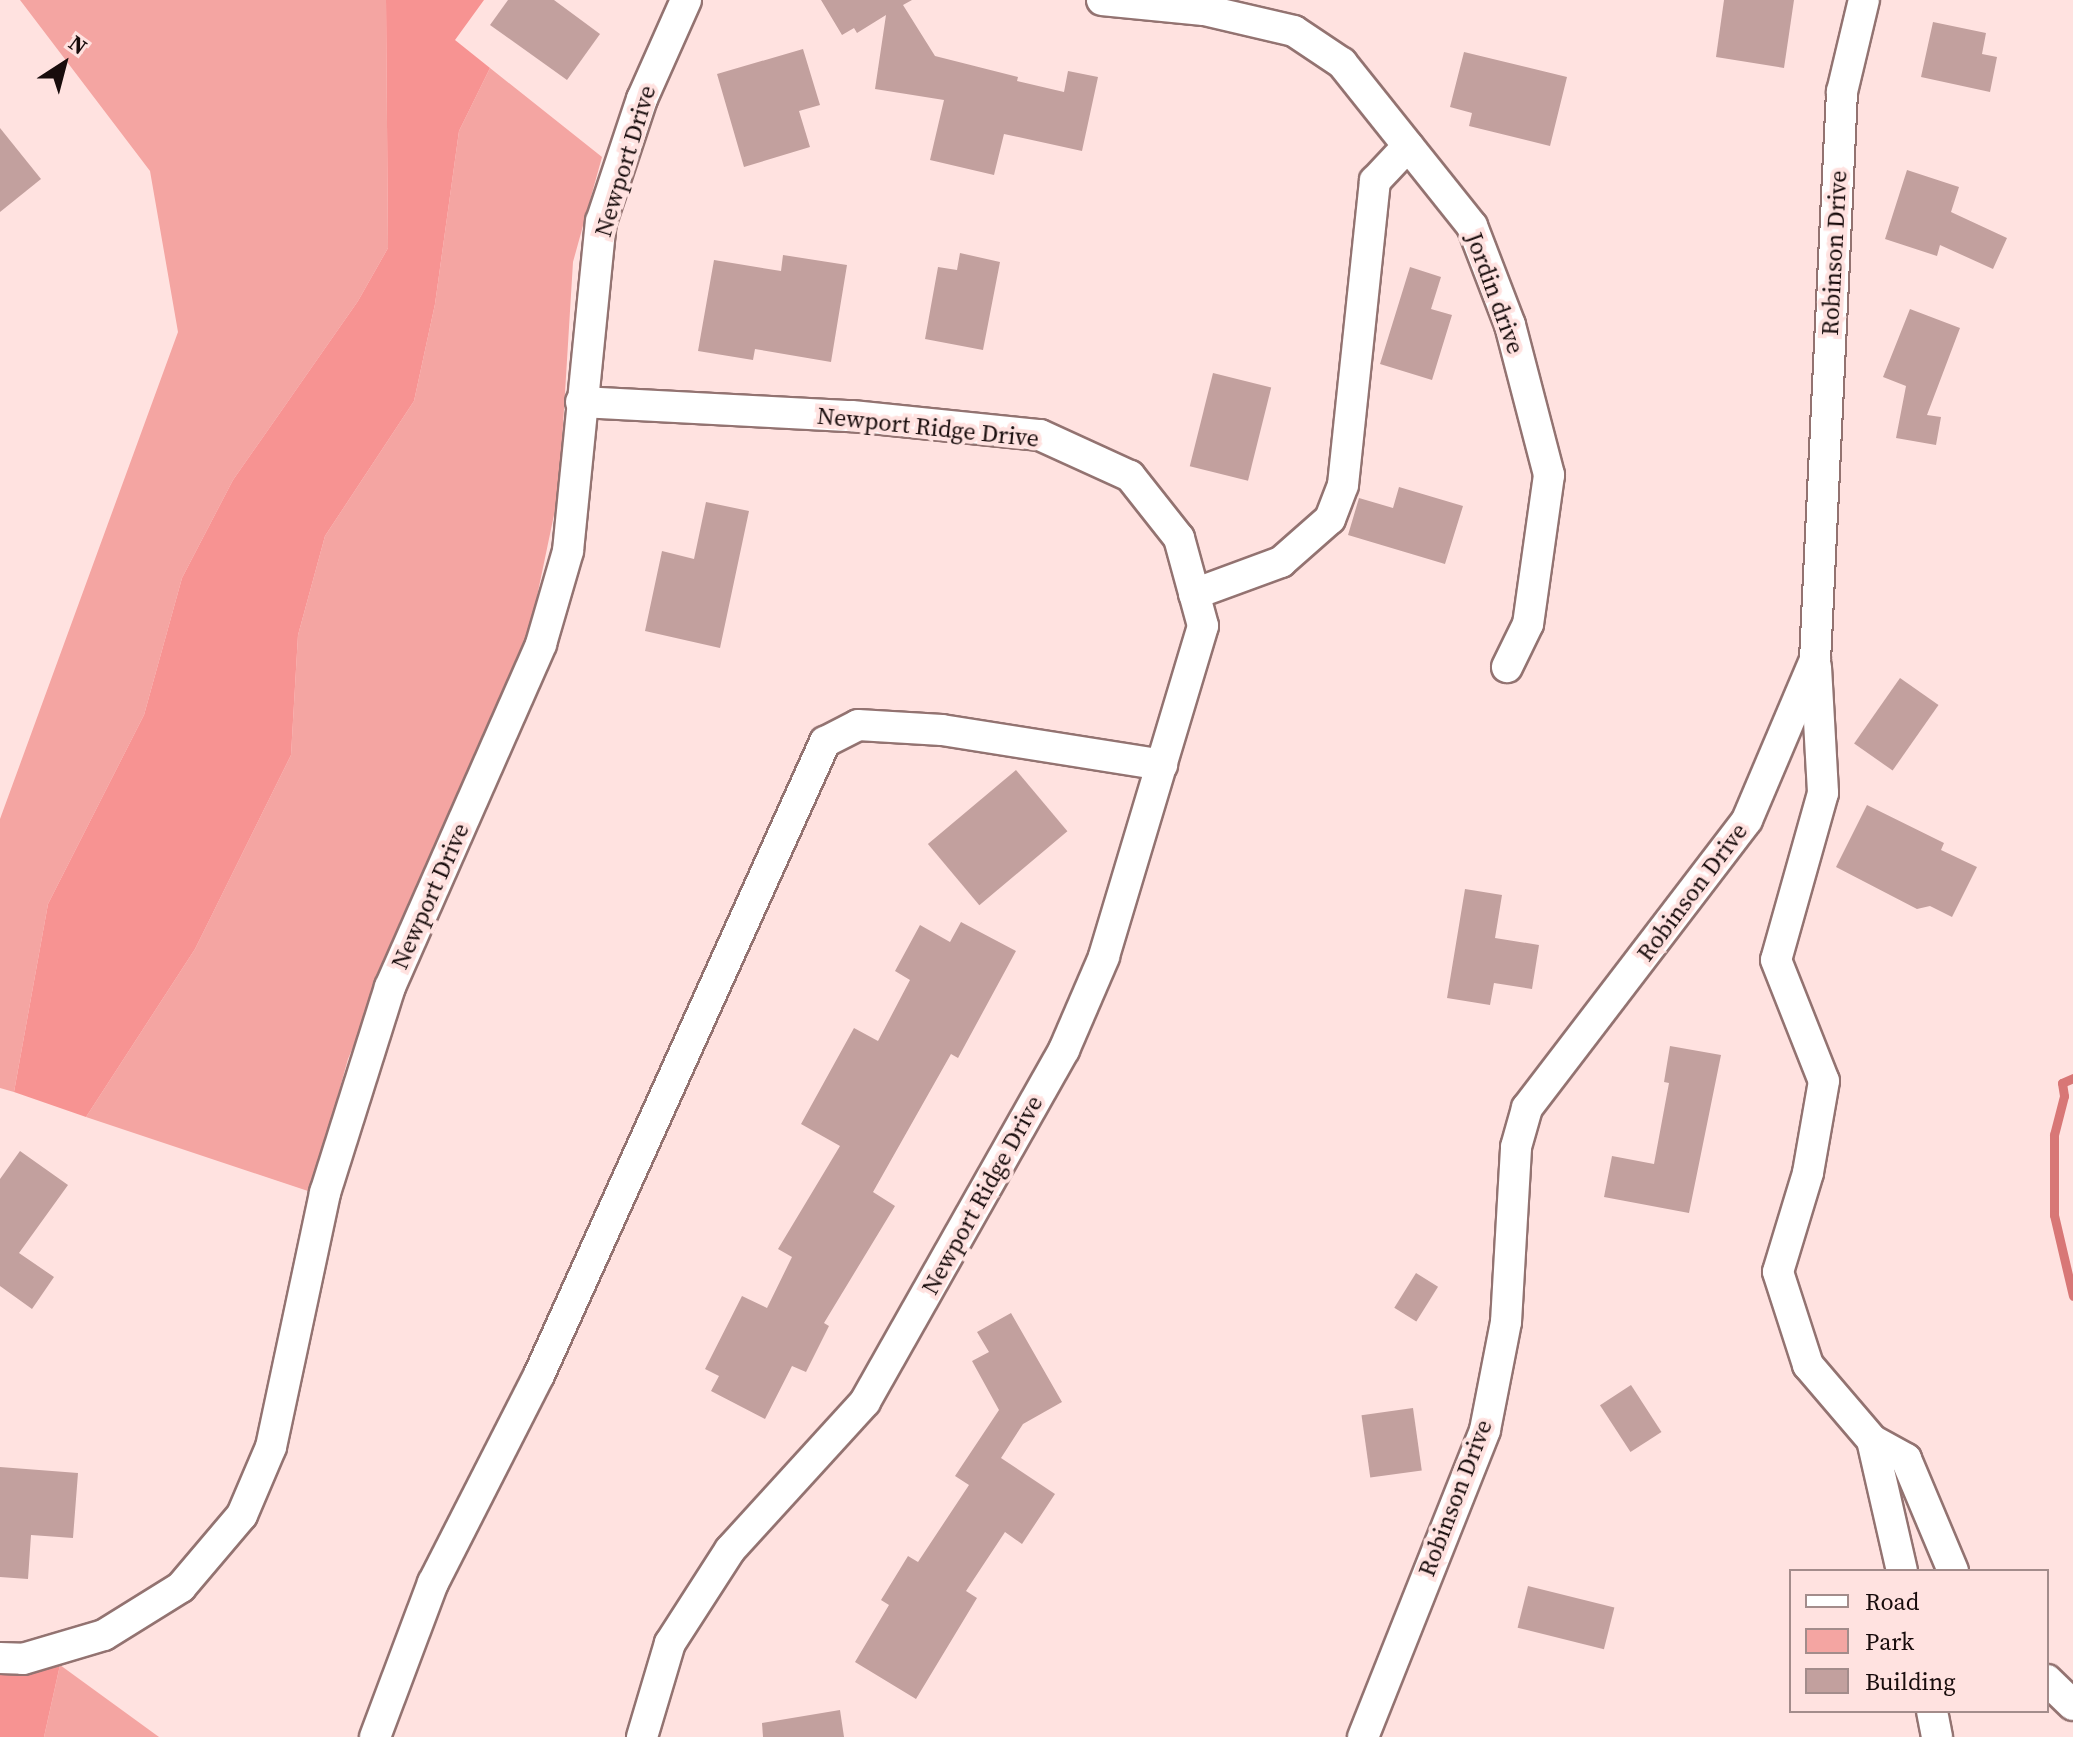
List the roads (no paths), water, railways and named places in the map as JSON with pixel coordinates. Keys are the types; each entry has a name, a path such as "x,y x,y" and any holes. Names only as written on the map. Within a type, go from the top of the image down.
{"street":[{"name":"Newport Drive","path":"0,1658 23,1659 104,1635 181,1587 242,1515 271,1447 325,1193 390,987 541,644 568,551 601,222 642,99 686,0"},
{"name":"Jordin drive","path":"1102,0 1204,5 1294,31 1342,63 1472,226 1510,325 1549,475 1528,624 1507,667"},
{"name":"Robinson Drive","path":"1363,1737 1485,1430 1506,1322 1516,1147 1527,1108 1747,820 1815,660 1842,92 1864,0"},
{"path":"1194,594 1281,562 1330,519 1343,485 1375,181 1408,146"},
{"name":"Newport Ridge Drive","path":"581,402 852,416 1040,435 1130,476 1179,538 1203,626 1104,957 1064,1050 865,1402 730,1550 670,1643 642,1737"},
{"path":"1815,660 1823,793 1776,960 1824,1081 1808,1173 1778,1272 1808,1365 1872,1440 1906,1459 1952,1569"},
{"path":"375,1737 433,1583 539,1375 825,742 858,725 928,729 1162,765"},
{"path":"1872,1440 1902,1569"},
{"path":"2049,1682 2073,1705"},
{"path":"1932,1713 1937,1737"}],"waterway":[{"path":"2073,1078 2062,1083 2064,1096 2054,1135 2054,1215 2073,1296"}]}
